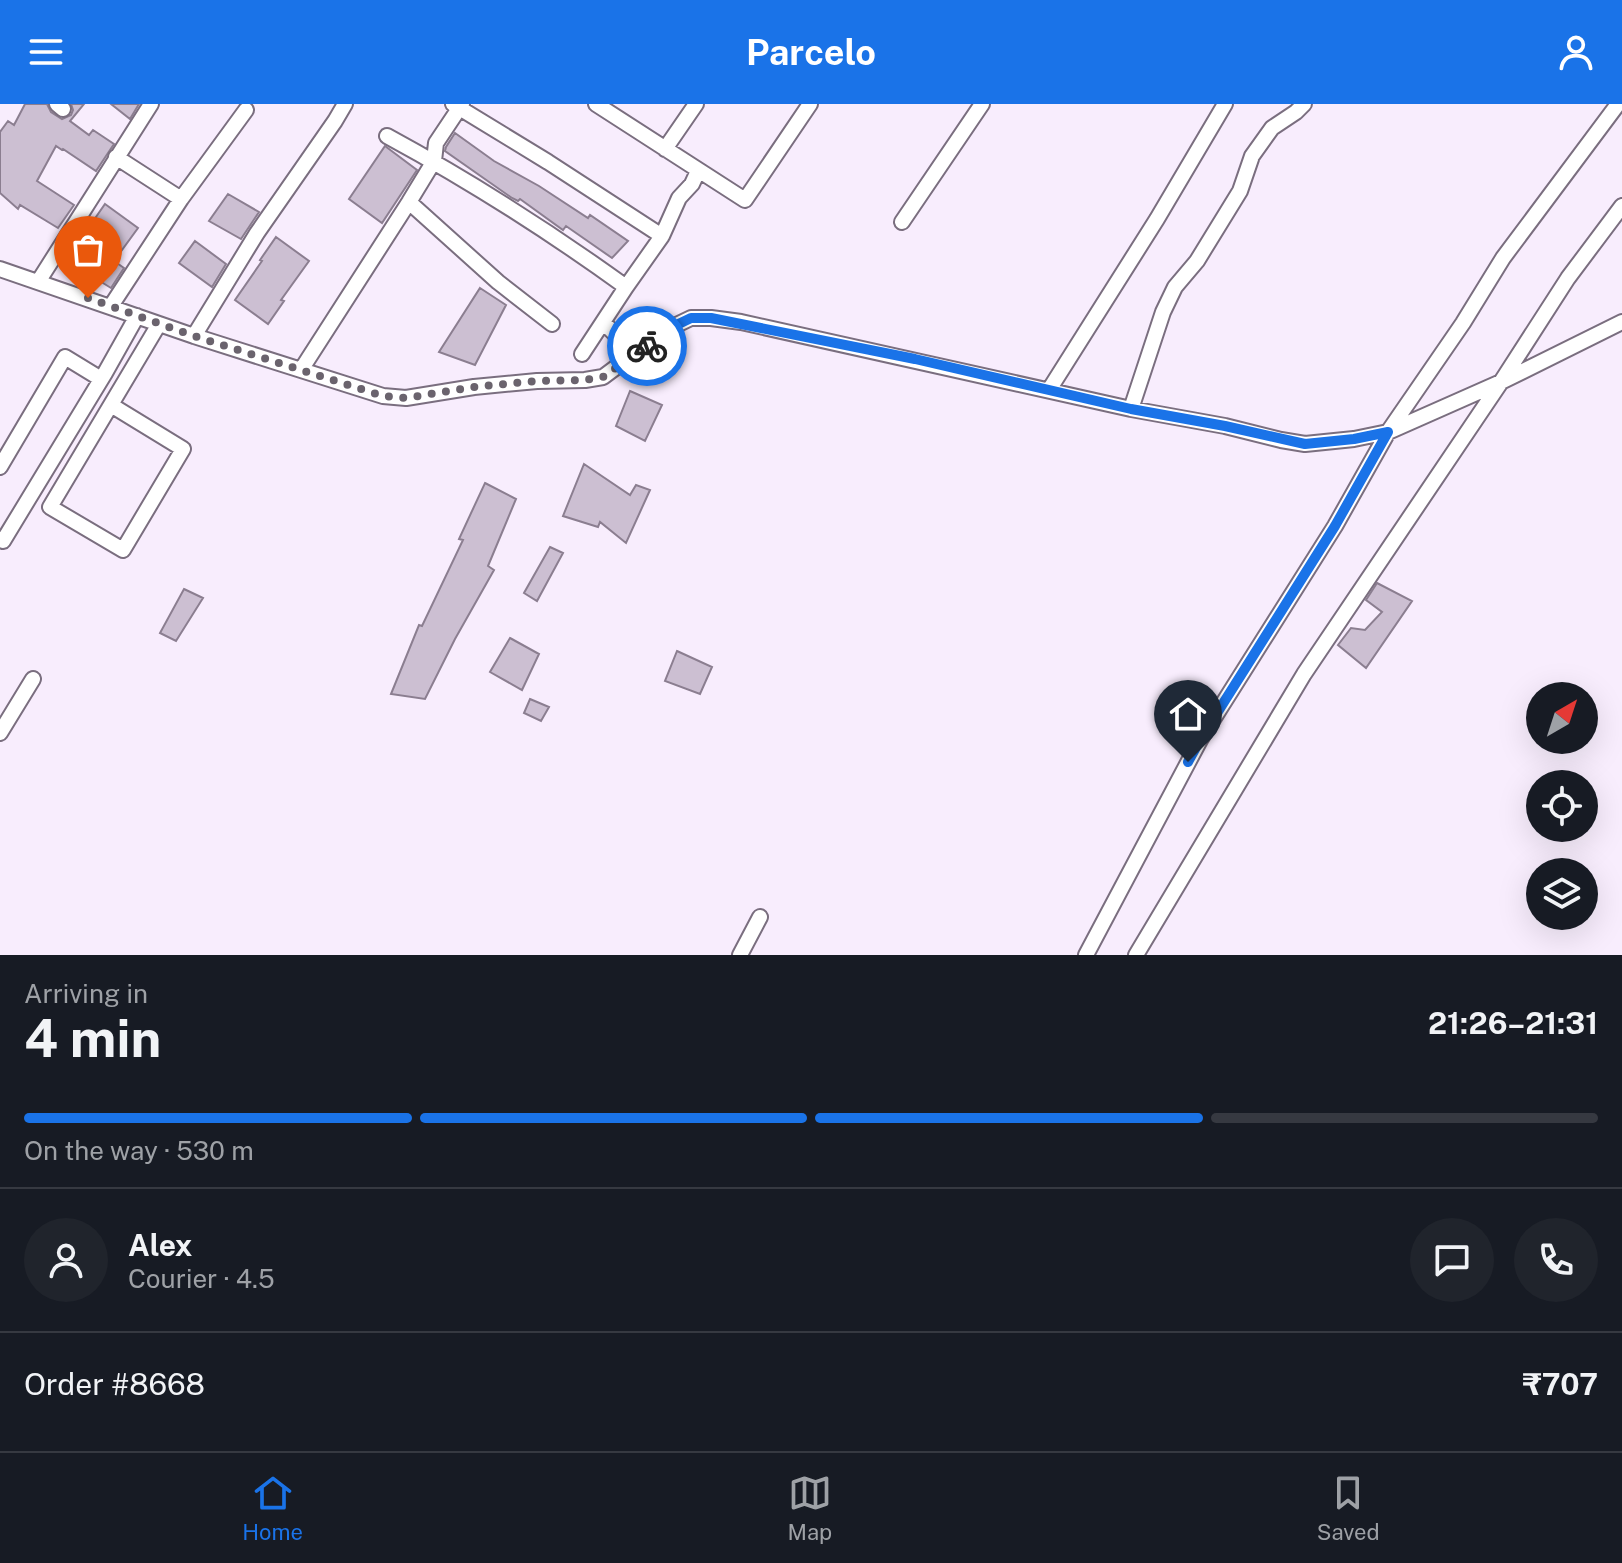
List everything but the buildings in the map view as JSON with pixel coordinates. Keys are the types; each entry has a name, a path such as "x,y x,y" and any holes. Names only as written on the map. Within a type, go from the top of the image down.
{"street":[{"path":"38,282 151,104"},
{"path":"194,336 257,233 345,104"},
{"path":"596,104 615,108 665,149 745,200 810,104"},
{"path":"665,149 696,104"},
{"path":"902,222 982,104"},
{"path":"1049,390 1225,104"},
{"path":"1131,409 1163,312 1175,287 1197,261 1240,191 1252,156 1272,128 1304,104"},
{"path":"1086,955 1200,740 1335,526 1388,432 1463,323 1503,258 1618,104"},
{"path":"301,370 434,161 436,143 458,106 662,236"},
{"path":"111,306 181,199 246,110"},
{"path":"387,136 434,161 576,251 626,287"},
{"path":"116,157 181,199"},
{"path":"582,354 662,236 679,198 692,184 698,171"},
{"path":"409,202 498,282 552,324"},
{"path":"1136,955 1304,674 1568,278 1622,206"},
{"path":"0,269 194,336 383,396 406,398 474,387 603,377 666,330 691,318 711,318 1305,444 1388,432 1501,382 1622,322"},
{"path":"0,539 3,541 137,316"},
{"path":"603,322 635,354"},
{"path":"111,405 183,449 123,550 50,507 159,324"},
{"path":"0,467 65,357 101,379"},
{"path":"0,733 33,679"},
{"path":"740,955 760,917"}],"way so far":[{"path":"88,298 194,336 383,396 406,398 474,387 603,377 647,346"}],"route":[{"path":"647,346 666,330 691,318 711,318 915,359 1281,440 1305,444 1388,432 1335,526 1188,762"}]}
